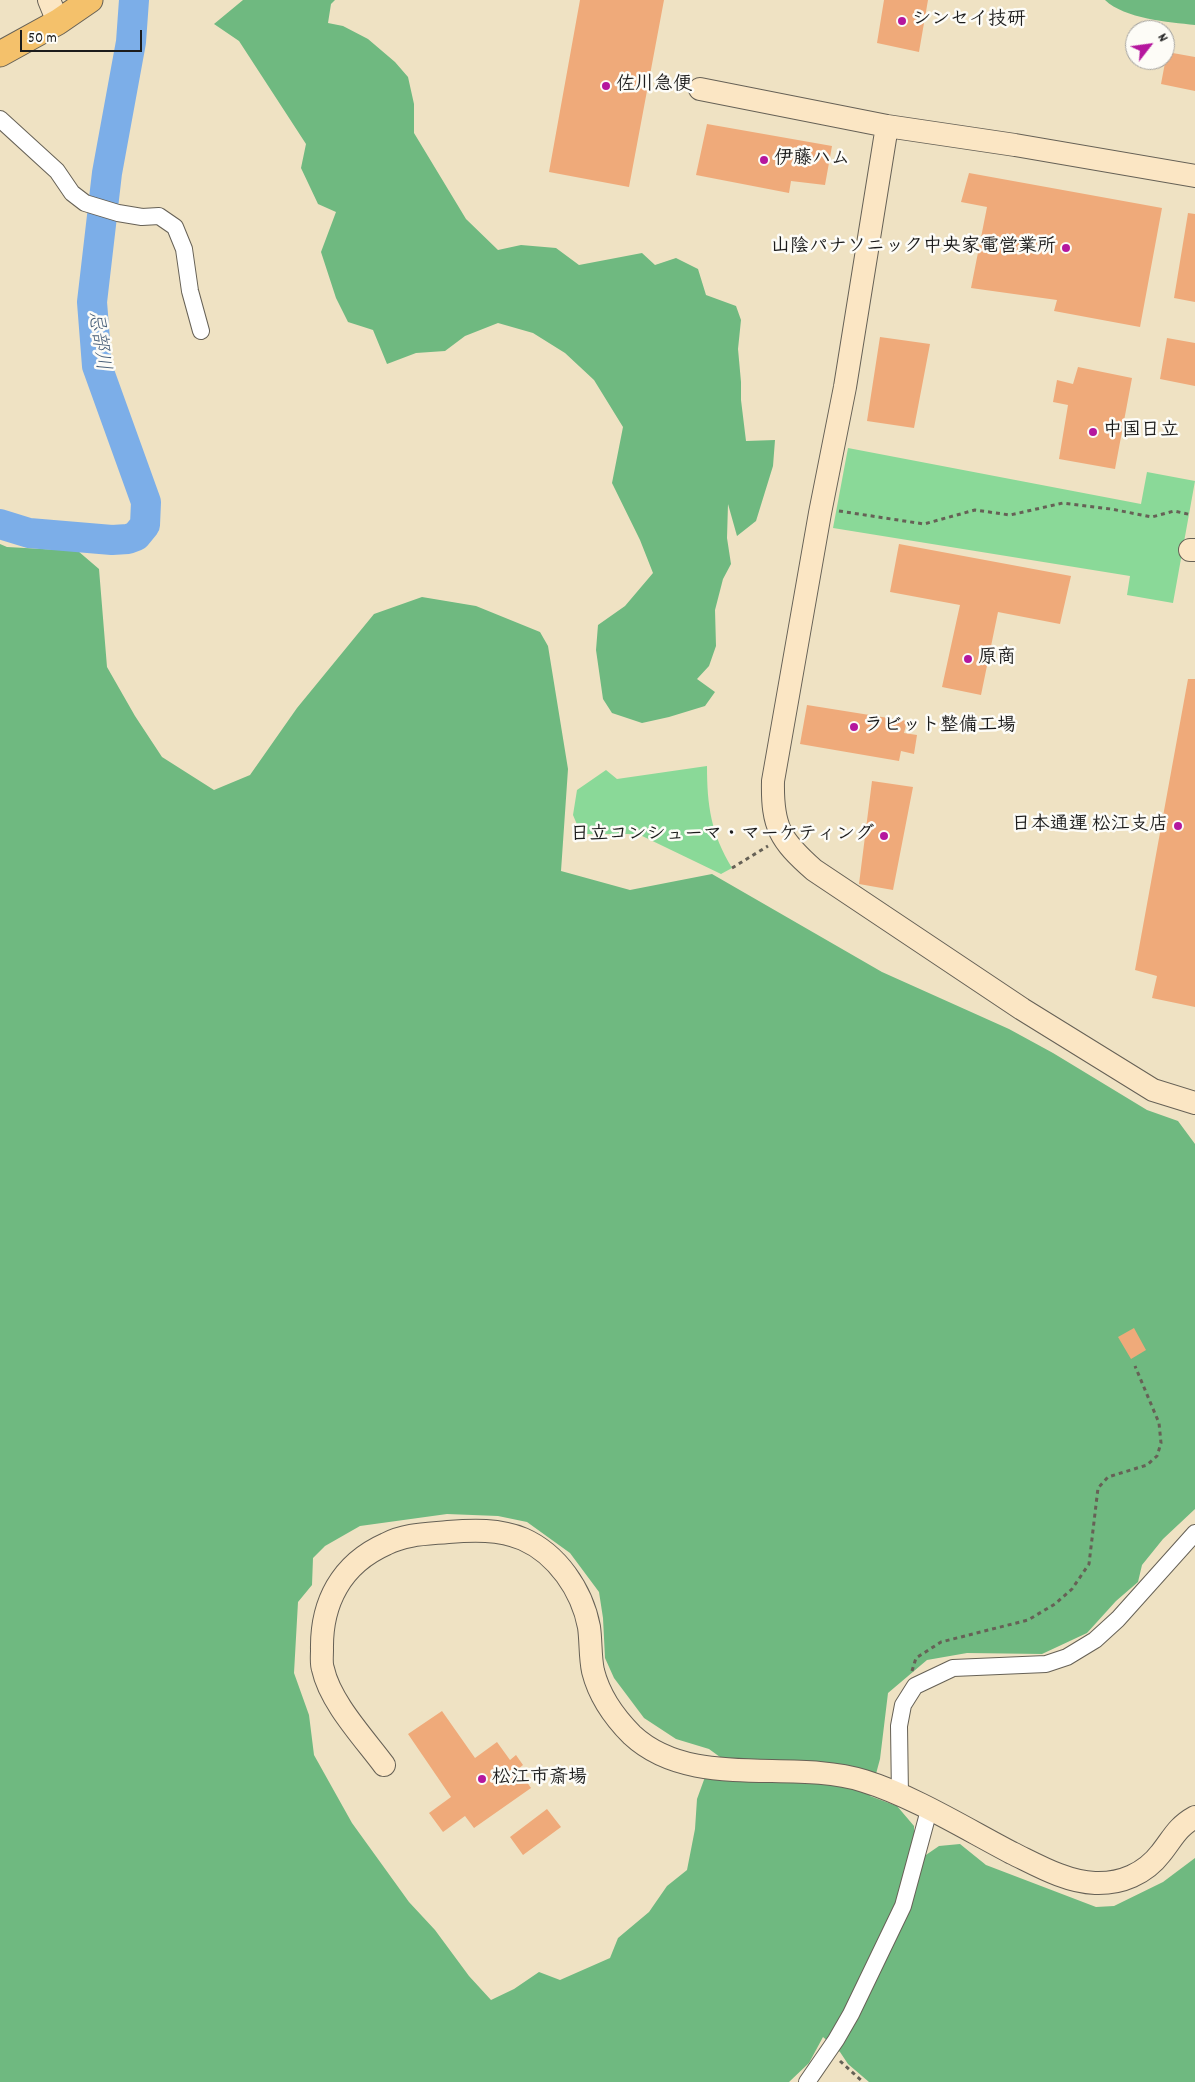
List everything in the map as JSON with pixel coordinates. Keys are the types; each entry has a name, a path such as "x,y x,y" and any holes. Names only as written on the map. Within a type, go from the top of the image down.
{"main road":[{"path":"0,54 54,11 90,0"}],"street":[{"path":"700,89 887,126 1015,145 1195,176"},
{"path":"0,120 57,171 72,193 85,203 118,213 142,217 159,216 175,227 184,249 190,291 201,331"},
{"path":"887,126 845,387 820,513 773,781 773,806 780,833 792,851 814,870 1022,1009 1153,1090 1195,1103"},
{"path":"384,1765 333,1694 322,1668 322,1630 329,1601 343,1576 364,1556 387,1543 409,1536 487,1531 523,1540 540,1549 568,1577 584,1607 591,1642 593,1669 598,1686 620,1722 647,1747 663,1755 700,1766 841,1775 866,1782 929,1810 1036,1865 1078,1881 1095,1883 1126,1879 1140,1873 1162,1852 1180,1827 1195,1817"},
{"path":"900,1796 898,1726 904,1705 915,1686 953,1668 1046,1664 1067,1657 1095,1640 1118,1619 1195,1532"},
{"path":"807,2082 829,2051 855,2007 903,1906 929,1810"}],"path":[{"path":"830,509 924,524 975,510 1010,515 1063,503 1111,509 1152,517 1174,511 1192,515"},
{"path":"732,868 773,843"},
{"path":"915,1686 912,1671 916,1658 941,1642 1028,1620 1055,1604 1072,1589 1089,1564 1098,1488 1108,1477 1147,1465 1157,1456 1162,1443 1159,1423 1135,1366"},
{"path":"829,2051 863,2082"}],"green space":[{"path":"243,0 335,0 331,4 328,23 343,26 368,39 395,62 408,77 414,104 414,133 466,219 498,250 521,245 556,248 579,265 642,253 655,265 676,258 698,269 706,295 736,306 741,320 738,349 746,441 775,440 773,466 756,521 737,536 728,504 727,538 731,564 723,579 715,610 716,646 709,666 697,679 715,692 705,706 642,723 612,713 603,699 596,650 598,625 625,606 653,573 640,540 612,483 623,427 594,380 565,353 533,333 498,323 465,336 445,351 416,353 387,364 373,330 348,322 336,298 321,252 336,212 318,204 301,168 306,144 239,41 214,24"},
{"path":"1105,0 1195,0 1195,25 1175,23 1175,20 1147,18 1124,12"},
{"path":"848,448 1141,504 1147,472 1195,481 1173,603 1127,595 1130,576 833,528"},
{"path":"0,544 7,547 78,551 99,569 107,667 135,716 162,757 214,790 250,775 297,708 374,614 422,597 476,606 540,632 548,646 568,769 561,871 630,890 712,874 882,972 1009,1029 1053,1053 1147,1110 1178,1121 1195,1144 1195,1509 1163,1539 1142,1565 1138,1582 1116,1601 1087,1633 1042,1654 967,1653 927,1660 888,1693 880,1759 870,1796 897,1806 914,1826 914,1853 923,1857 939,1846 960,1844 986,1865 1096,1907 1114,1906 1163,1882 1195,1858 1195,2082 869,2082 848,2064 840,2052 823,2037 809,2063 789,2082 0,2082","holes":["447,1514 498,1516 527,1522 570,1553 599,1592 603,1618 605,1658 614,1678 644,1718 676,1739 709,1749 720,1757 716,1772 705,1777 697,1799 695,1829 687,1870 667,1886 649,1912 618,1938 610,1958 560,1980 539,1972 514,1989 491,2000 469,1976 435,1930 409,1902 352,1823 314,1755 309,1715 294,1673 298,1602 312,1585 313,1558 325,1546 360,1526"]},
{"path":"707,766 709,807 719,843 732,868 721,874 638,834 581,834 573,815 577,790 606,770 617,779"}],"building":[{"name":"佐川急便","path":"580,0 664,0 629,187 549,172"},
{"name":"シンセイ技研","path":"884,0 928,0 919,52 877,43"},
{"path":"1175,53 1195,57 1195,91 1161,84 1164,70 1175,70"},
{"name":"伊藤ハム","path":"707,124 832,146 825,185 791,181 789,193 696,175"},
{"name":"山陰パナソニック中央家電営業所","path":"969,173 1162,208 1140,327 1054,311 1057,300 971,288 987,207 961,202"},
{"path":"1188,213 1195,214 1195,302 1174,298"},
{"path":"880,337 930,344 914,428 867,421"},
{"path":"1167,338 1195,343 1195,386 1160,379"},
{"name":"中国日立","path":"1078,367 1132,378 1115,469 1059,459 1068,405 1053,402 1057,380 1073,384"},
{"path":"899,544 1071,576 1060,624 998,612 981,695 942,687 960,605 890,592"},
{"name":"日本通運 松江支店","path":"1188,679 1195,679 1195,1007 1152,998 1157,976 1135,970"},
{"name":"ラビット整備工場","path":"807,705 907,721 904,733 917,735 914,754 901,751 899,761 800,744"},
{"name":"日立コンシューマ・マーケティング","path":"872,781 913,787 893,890 859,884"},
{"path":"1134,1328 1146,1350 1131,1359 1118,1337"},
{"name":"松江市斎場","path":"442,1711 475,1758 497,1742 510,1760 516,1755 523,1765 518,1769 531,1788 474,1828 465,1816 443,1832 429,1813 451,1797 408,1734"},
{"path":"547,1809 561,1827 523,1855 510,1837"}],"waterway":[{"name":"忌部川","path":"0,524 29,533 112,540 128,539 136,536 145,525 146,502 97,366 92,302 107,173 131,42 134,0"}],"place":[{"name":"シンセイ技研","path":"902,21"},
{"name":"佐川急便","path":"606,86"},
{"name":"伊藤ハム","path":"764,160"},
{"name":"山陰パナソニック中央家電営業所","path":"1066,248"},
{"name":"中国日立","path":"1093,432"},
{"name":"原商","path":"968,659"},
{"name":"ラビット整備工場","path":"854,727"},
{"name":"日本通運 松江支店","path":"1178,826"},
{"name":"日立コンシューマ・マーケティング","path":"884,836"},
{"name":"松江市斎場","path":"482,1779"}]}
